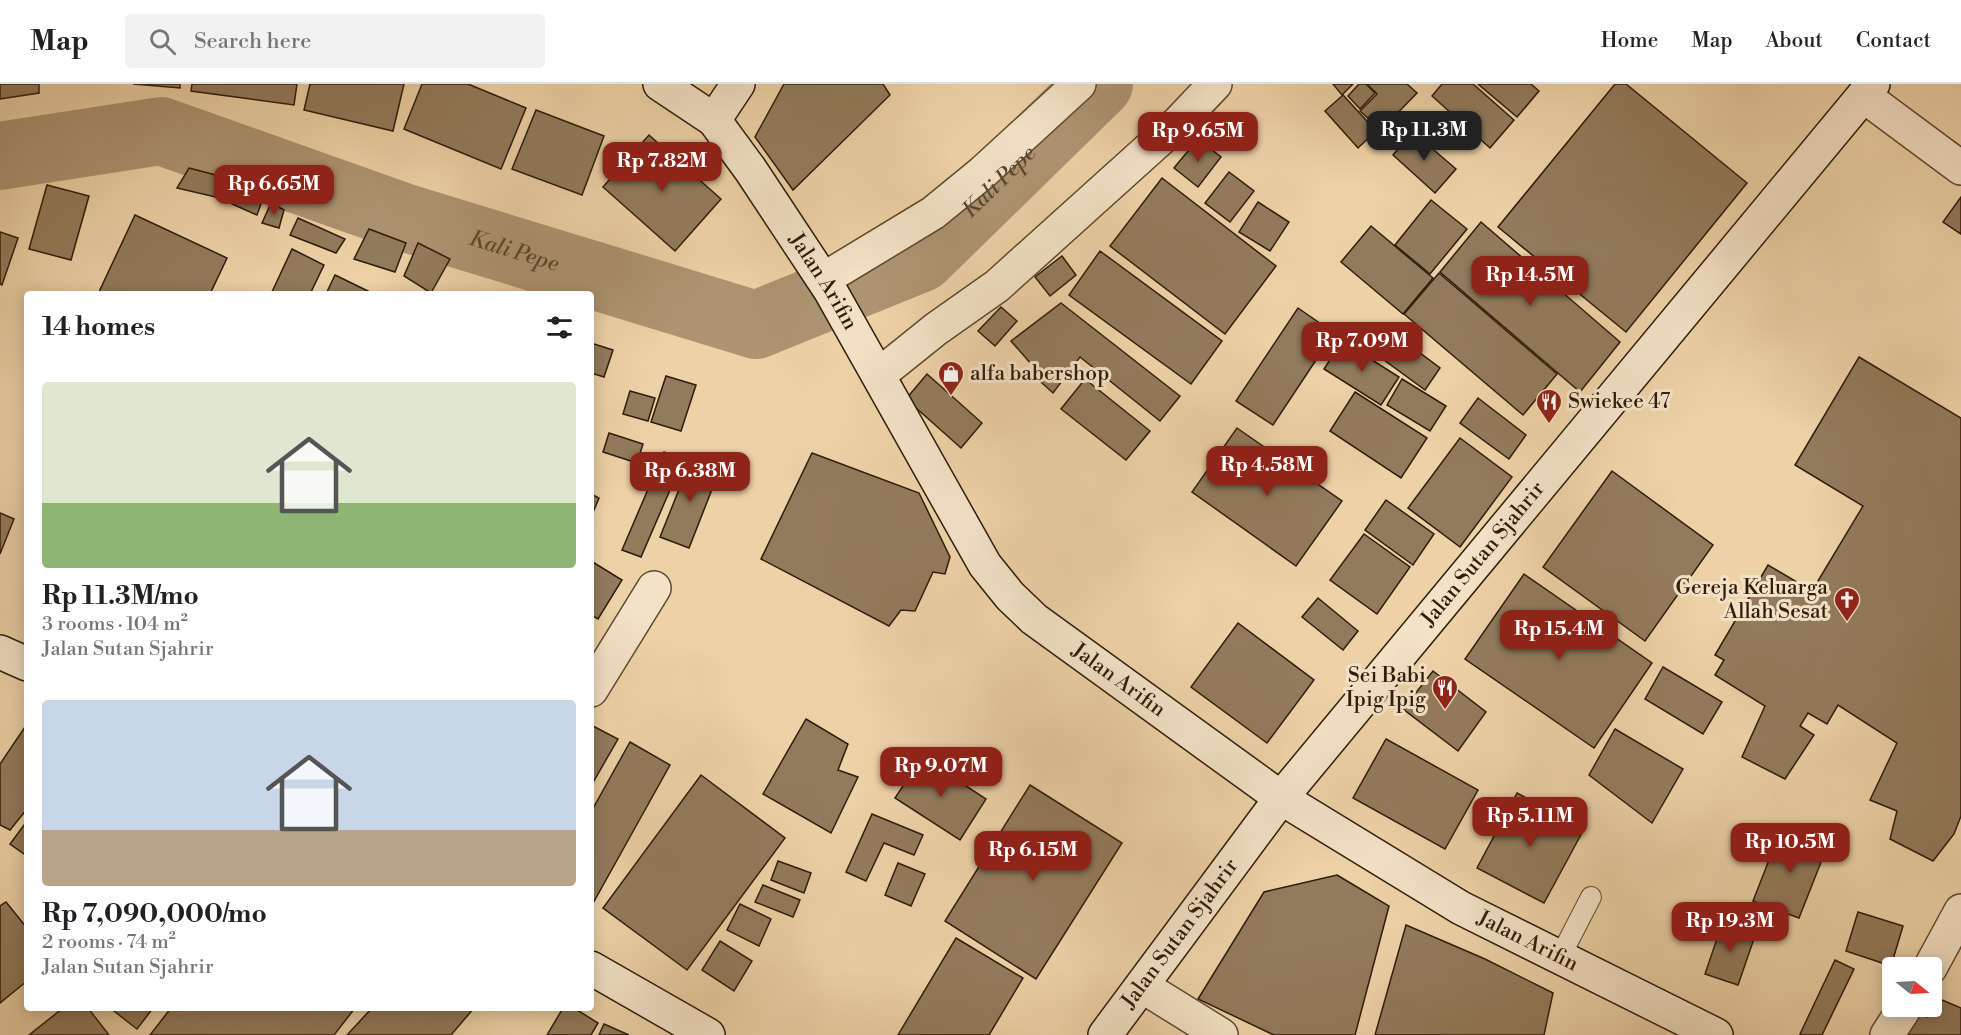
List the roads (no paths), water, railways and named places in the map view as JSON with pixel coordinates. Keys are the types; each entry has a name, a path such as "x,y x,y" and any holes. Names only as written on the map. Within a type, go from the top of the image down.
{"main road":[{"path":"660,84 714,120 738,84"},
{"path":"827,285 933,213 982,173 1079,84"},
{"path":"879,372 1006,278 1179,122 1215,84"},
{"path":"1868,90 1961,168"},
{"name":"Jalan Sutan Sjahrir","path":"1105,1035 1281,798 1868,90"},
{"name":"Jalan Arifin","path":"714,120 827,285 879,372 985,565 1010,596 1034,619 1281,798 1461,908 1716,1035"},
{"path":"594,685 654,588"},
{"path":"0,652 24,663"},
{"path":"1936,957 1961,911"},
{"path":"594,970 708,1035"},
{"path":"1142,986 1221,1035"},
{"path":"1887,1035 1899,1017"}],"lane":[{"path":"1559,958 1591,897"}],"waterway":[{"name":"Kali Pepe","path":"0,156 161,131 406,218 756,325 921,258 1099,84"}],"place":[{"name":"alfa babershop","path":"951,397"},
{"name":"Swiekee 47","path":"1549,425"},
{"name":"Gereja Keluarga Allah Sesat","path":"1847,623"},
{"name":"Sei Babi Ipig Ipig","path":"1445,711"}]}
